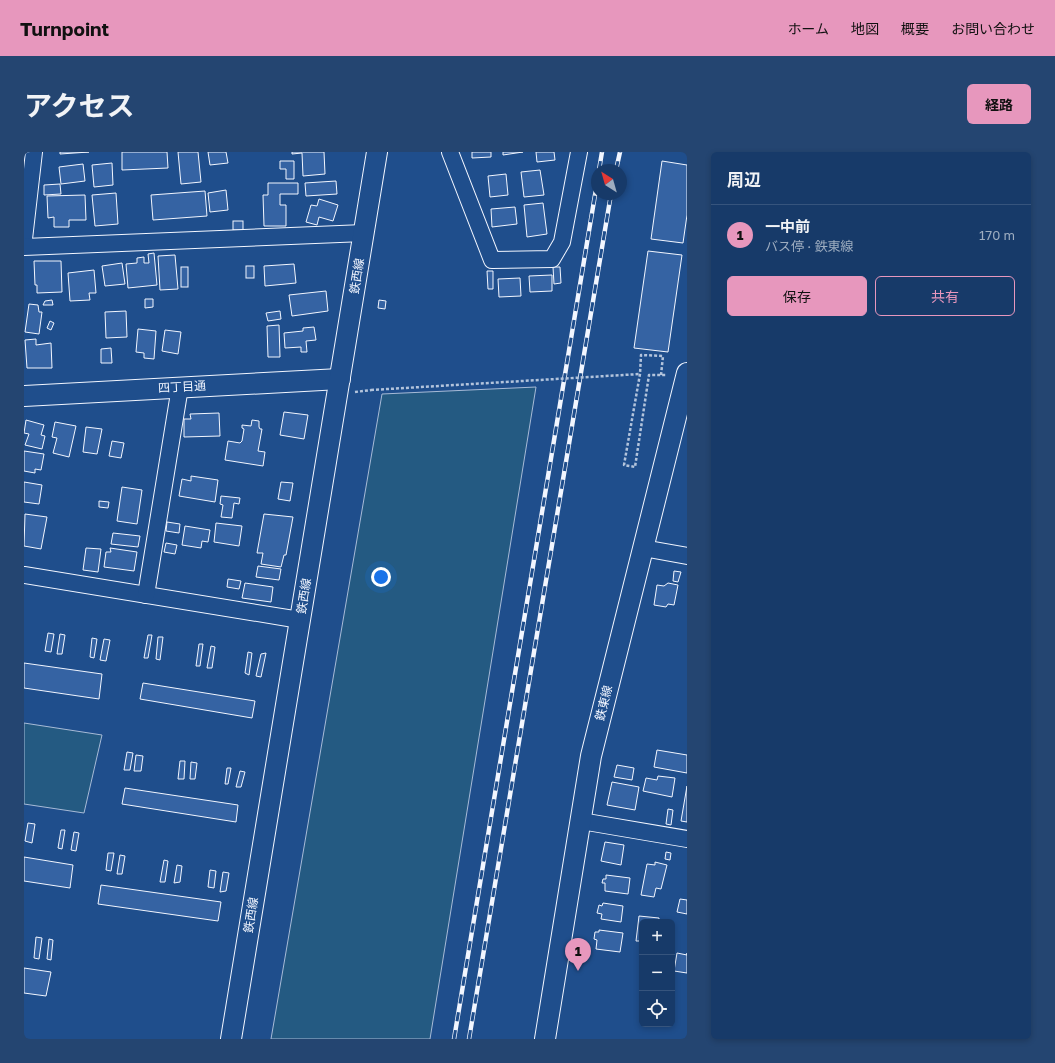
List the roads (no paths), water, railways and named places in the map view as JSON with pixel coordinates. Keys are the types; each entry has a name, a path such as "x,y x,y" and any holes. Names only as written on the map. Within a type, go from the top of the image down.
{"street":[{"path":"24,239 34,152"},
{"name":"鉄西線","path":"231,1039 377,152"},
{"path":"450,152 492,260 552,259 562,242 579,152"},
{"path":"24,247 364,233"},
{"name":"鉄東線","path":"545,1039 591,756 643,548 680,374"},
{"name":"四丁目通","path":"24,396 340,379"},
{"path":"146,595 180,387"},
{"path":"643,548 687,556"},
{"path":"24,575 300,620"},
{"path":"581,821 687,839"}],"railway":[{"path":"600,164 602,152"},
{"path":"617,164 620,152"},
{"path":"454,1039 594,200"},
{"path":"469,1039 610,200"}],"place":[{"name":"一中前","path":"578,971"}]}
